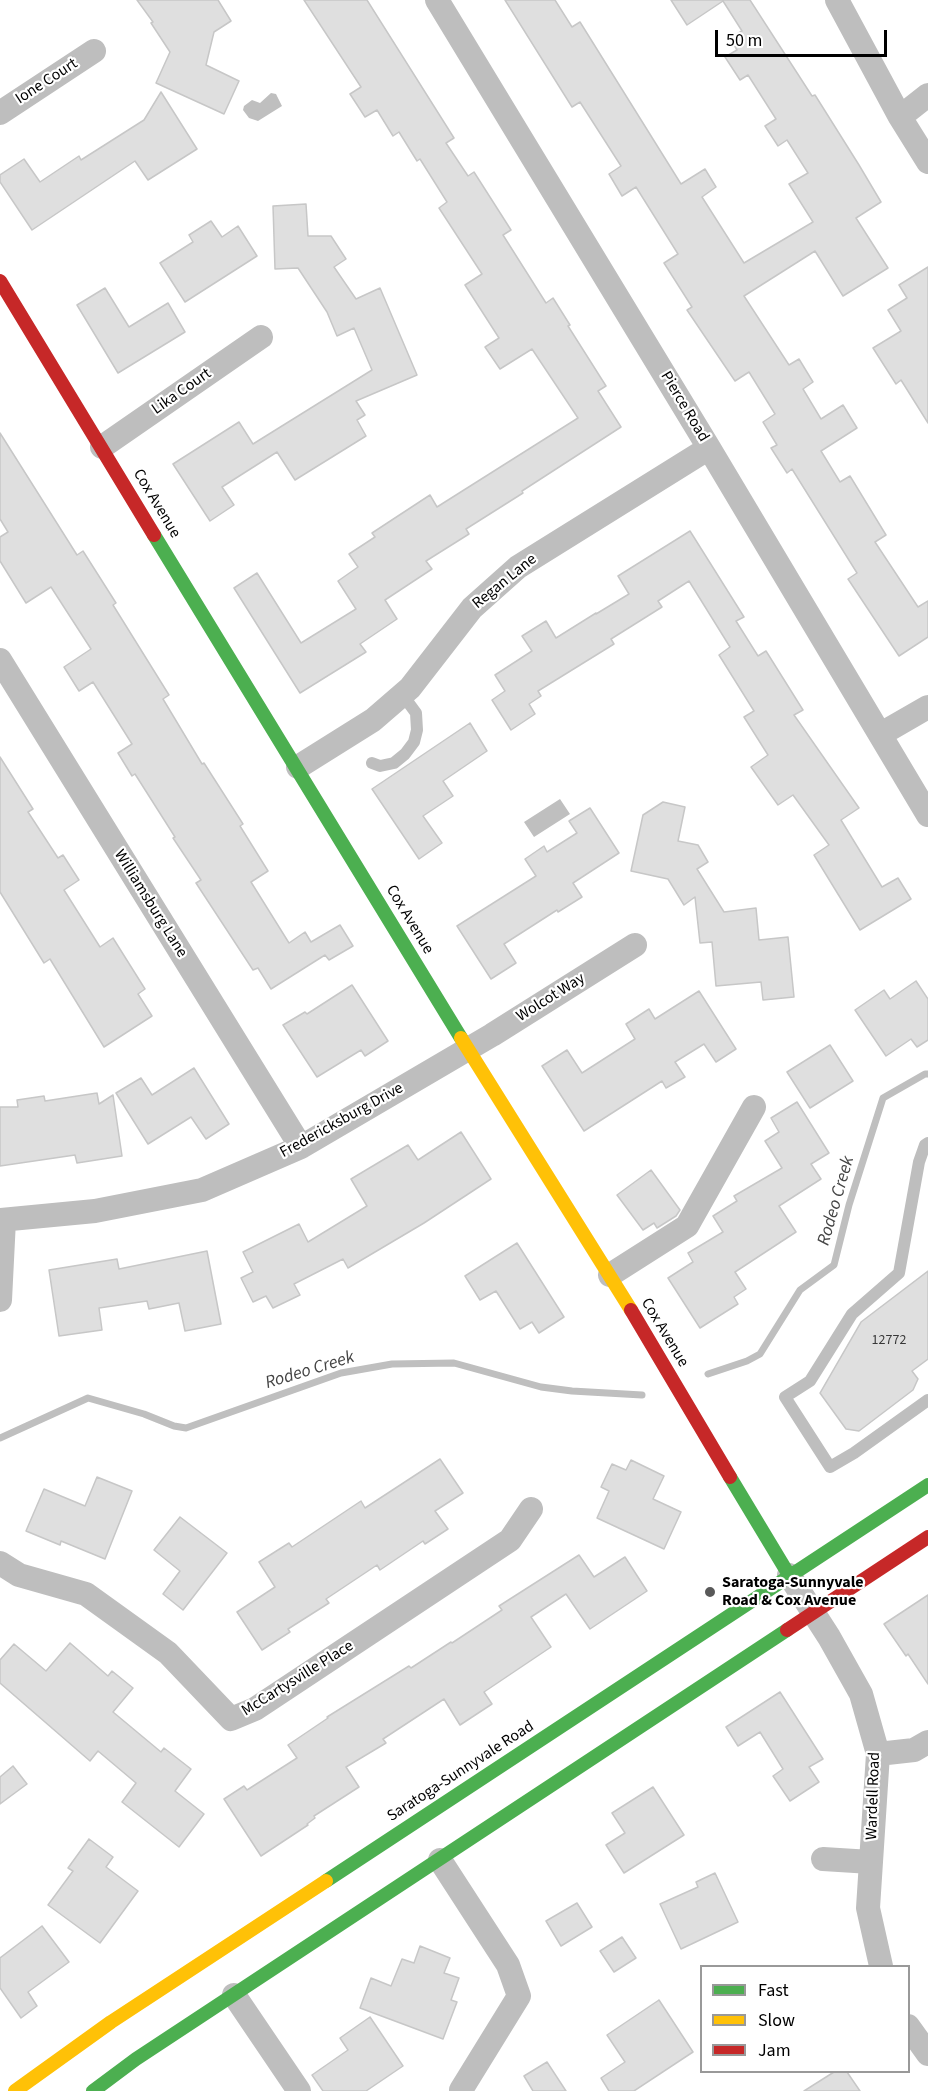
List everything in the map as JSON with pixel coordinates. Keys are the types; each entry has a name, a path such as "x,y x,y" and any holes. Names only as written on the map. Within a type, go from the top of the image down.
{"main road":[{"name":"Cox Avenue","path":"0,281 298,767 468,1050 610,1275 789,1575"},
{"name":"Saratoga-Sunnyvale Road","path":"15,2091 111,2022 928,1485"},
{"path":"93,2091 136,2059 928,1537"}],"street":[{"name":"Pierce Road","path":"436,0 709,448 928,815"},
{"path":"837,0 900,117 928,162"},
{"name":"Ione Court","path":"0,113 94,51"},
{"path":"900,117 928,95"},
{"name":"Lika Court","path":"102,447 261,337"},
{"name":"Regan Lane","path":"298,767 373,720 410,688 472,608 518,567 709,448"},
{"name":"Williamsburg Lane","path":"0,660 301,1148"},
{"path":"881,734 928,707"},
{"name":"Wolcot Way","path":"468,1050 634,945"},
{"name":"Fredericksburg Drive","path":"2,1220 95,1211 202,1190 301,1148 468,1050"},
{"path":"610,1275 687,1226 753,1107"},
{"path":"0,1300 2,1220"},
{"name":"McCartysville Place","path":"0,1563 19,1575 86,1594 168,1653 231,1719 255,1710 510,1540 531,1509"},
{"name":"Wardell Road","path":"789,1575 861,1694 878,1754 868,1908 881,1965"},
{"path":"878,1754 914,1750 928,1742"},
{"path":"823,1859 871,1862"},
{"path":"440,1860 508,1965 519,1996 461,2090"},
{"path":"234,1995 299,2091"},
{"path":"910,2027 928,2054"}],"lane":[{"path":"372,763 380,766 394,763 414,742 417,730 416,713 402,694"},
{"path":"928,1143 925,1145 919,1162 899,1273 852,1314 810,1381 785,1397 830,1467 854,1453 928,1400"}],"shaded area":[{"path":"271,93 276,94 282,106 258,121 249,118 243,110 244,106 252,100 260,103"},
{"path":"560,799 570,814 534,837 524,822"}],"building":[{"path":"137,0 218,0 231,21 214,32 206,65 239,81 224,114 156,83 170,52"},
{"path":"304,0 367,0 454,138 446,143 468,176 474,172 511,230 503,235 546,303 553,298 570,325 568,326 606,386 598,391 621,427 466,529 469,534 426,561 432,569 385,600 397,619 360,644 366,652 300,693 234,588 257,573 301,643 356,609 338,581 358,567 349,554 375,537 372,533 430,495 437,507 578,418 532,349 500,369 485,347 499,338 465,285 482,274 439,208 447,202 420,159 417,161 399,132 393,136 377,110 365,117 350,94 361,87"},
{"path":"505,0 555,0 572,27 580,22 681,184 705,169 716,187 702,197 744,263 813,222 789,184 808,173 787,140 778,146 765,126 776,119 748,75 740,80 725,57 737,50 730,38 742,31 723,1 687,25 671,0 750,0 812,96 815,95 859,165 881,202 856,218 888,268 843,296 815,251 744,296 789,365 799,359 813,382 803,389 821,419 843,405 857,428 821,451 840,482 850,476 886,535 875,542 918,607 928,601 928,637 899,656 848,579 857,573 792,469 787,473 771,448 777,445 763,422 775,414 749,372 735,381 687,310 692,307 664,263 678,254 636,187 622,196 609,174 621,166 580,102 572,107"},
{"path":"161,92 197,149 148,180 135,161 32,230 0,182 0,175 24,159 40,182 79,156 81,160 144,120"},
{"path":"306,204 308,236 331,236 346,259 334,267 356,299 380,288 417,375 356,401 365,415 357,420 366,436 295,480 277,452 222,487 234,505 210,521 173,464 239,422 253,444 372,370 354,328 337,336 327,312 298,268 275,269 273,206"},
{"path":"211,221 222,237 238,226 257,256 185,302 160,263 193,242 189,235"},
{"path":"928,267 928,423 901,380 896,384 873,348 901,331 888,310 907,298 899,285"},
{"path":"105,288 129,327 168,303 185,332 118,373 77,305"},
{"path":"0,433 77,555 83,551 116,603 113,605 169,695 163,699 202,764 204,763 243,824 240,826 268,871 251,882 289,943 305,932 311,942 340,925 353,946 329,960 325,955 271,989 258,968 253,970 196,883 201,880 173,838 175,837 135,774 132,776 118,753 132,744 93,682 79,691 64,667 91,649 51,587 26,603 0,561 0,537 8,532 0,519"},
{"path":"690,531 744,617 736,621 758,656 766,651 803,710 794,715 859,808 841,820 882,887 898,878 911,899 860,930 814,855 829,845 793,795 778,805 751,767 768,755 744,717 754,711 719,655 730,647 689,581 658,601 662,607 611,639 614,644 538,691 541,696 529,704 535,714 511,730 492,700 505,691 495,675 532,651 522,636 546,621 556,638 629,594 618,576"},
{"path":"470,723 487,751 443,781 453,796 423,816 442,843 419,859 372,789"},
{"path":"0,757 33,809 28,812 58,858 63,855 79,880 64,890 100,947 113,938 145,989 138,994 152,1016 104,1047 50,959 44,963 0,892"},
{"path":"663,802 685,807 678,841 698,845 708,862 697,869 724,912 756,908 759,940 788,937 794,997 763,1000 761,982 716,986 712,942 700,943 695,897 684,905 668,879 631,871 643,815"},
{"path":"590,808 619,853 573,883 582,897 504,944 516,963 491,979 457,926 536,876 525,859 544,846 547,852 577,833 569,821"},
{"path":"916,981 928,999 928,1040 917,1047 911,1039 886,1056 855,1010 884,990 890,999"},
{"path":"352,985 388,1041 365,1056 361,1050 317,1077 283,1025 305,1012 307,1014"},
{"path":"699,991 736,1049 716,1062 704,1044 675,1062 685,1077 666,1088 662,1081 584,1131 542,1066 567,1050 582,1073 635,1039 626,1024 649,1009 655,1019"},
{"path":"830,1045 853,1081 810,1108 787,1072"},
{"path":"194,1068 229,1124 206,1139 191,1117 148,1144 116,1093 141,1078 152,1095"},
{"path":"97,1093 99,1104 113,1095 122,1156 77,1163 75,1155 0,1166 0,1107 18,1107 17,1100 44,1096 45,1101"},
{"path":"797,1102 829,1153 811,1164 821,1179 779,1206 796,1232 735,1272 746,1289 734,1297 738,1304 700,1328 668,1278 693,1262 688,1253 723,1232 713,1216 737,1201 734,1196 782,1168 765,1141 779,1132 771,1118"},
{"path":"461,1132 491,1179 424,1223 348,1268 343,1259 294,1284 300,1295 273,1308 266,1296 253,1302 241,1278 253,1272 243,1252 299,1224 308,1242 367,1206 351,1179 408,1145 418,1160"},
{"path":"651,1170 680,1210 676,1216 657,1228 654,1223 643,1230 617,1195"},
{"path":"517,1243 564,1317 539,1333 532,1322 520,1329 496,1291 480,1300 465,1276"},
{"path":"207,1251 221,1324 185,1331 179,1303 149,1309 147,1301 99,1308 102,1330 59,1336 49,1270 117,1259 119,1269"},
{"path":"928,1271 928,1359 912,1371 918,1379 913,1390 859,1431 846,1429 820,1393 861,1322"},
{"path":"440,1459 463,1493 435,1511 448,1529 425,1544 423,1541 380,1570 377,1565 326,1599 329,1603 288,1629 290,1632 262,1650 237,1612 275,1587 259,1562 289,1543 292,1547 361,1501 365,1508"},
{"path":"631,1460 664,1476 653,1499 681,1512 664,1549 597,1518 609,1491 601,1487 612,1464 626,1470"},
{"path":"97,1477 132,1491 105,1559 61,1541 60,1545 26,1531 44,1489 85,1506"},
{"path":"180,1517 227,1553 183,1610 163,1594 180,1571 154,1550"},
{"path":"579,1555 594,1577 625,1557 647,1591 590,1629 566,1594 531,1617 551,1647 484,1692 492,1704 460,1725 444,1699 383,1739 386,1743 346,1767 359,1787 314,1816 315,1818 308,1825 261,1856 224,1799 244,1786 247,1790 297,1758 288,1745 327,1717 409,1666 411,1668 452,1643 502,1610 499,1606"},
{"path":"928,1595 928,1684 884,1624"},
{"path":"70,1643 108,1676 112,1671 133,1688 113,1712 161,1752 164,1748 191,1769 175,1791 204,1814 179,1847 122,1802 136,1783 98,1751 90,1761 0,1683 0,1660 14,1644 46,1671"},
{"path":"780,1692 823,1759 809,1767 819,1782 790,1801 773,1776 783,1769 760,1732 738,1746 726,1727"},
{"path":"13,1766 27,1784 0,1804 0,1777"},
{"path":"653,1787 684,1835 624,1873 606,1845 625,1833 612,1813"},
{"path":"89,1839 113,1857 106,1867 138,1891 100,1943 48,1905 73,1871 68,1868"},
{"path":"715,1873 738,1922 681,1949 660,1904 698,1887 696,1882"},
{"path":"577,1903 592,1927 561,1946 546,1921"},
{"path":"42,1926 69,1962 28,1992 37,2006 21,2018 0,1988 0,1958"},
{"path":"622,1937 636,1958 614,1972 600,1951"},
{"path":"420,1946 450,1958 444,1973 459,1978 451,2000 457,2002 443,2039 360,2008 371,1978 391,1986 402,1959 414,1963"},
{"path":"659,2000 693,2052 634,2091 609,2091 601,2078 625,2062 607,2035"},
{"path":"370,2017 403,2066 366,2091 323,2091 312,2075 348,2050 340,2038"},
{"path":"547,2062 566,2091 533,2091 524,2076"},
{"path":"832,2073 848,2073 860,2091 804,2091"}],"waterway":[{"name":"Rodeo Creek","path":"708,1374 747,1361 760,1354 800,1290 834,1265 849,1205 883,1098 928,1074"},
{"name":"Rodeo Creek","path":"0,1438 88,1398 186,1428 341,1373 392,1364 454,1363 541,1387 642,1395"}],"traffic: fast":[{"path":"154,535 461,1038"},
{"path":"730,1477 789,1575"},
{"path":"326,1881 928,1485"},
{"path":"93,2091 136,2059 787,1630"}],"traffic: slow":[{"path":"461,1038 631,1310"},
{"path":"15,2091 111,2022 326,1881"}],"traffic: jam":[{"path":"0,281 154,535"},
{"path":"631,1310 730,1477"},
{"path":"787,1630 928,1537"}],"place":[{"name":"Saratoga-Sunnyvale Road & Cox Avenue","path":"710,1592"}]}
